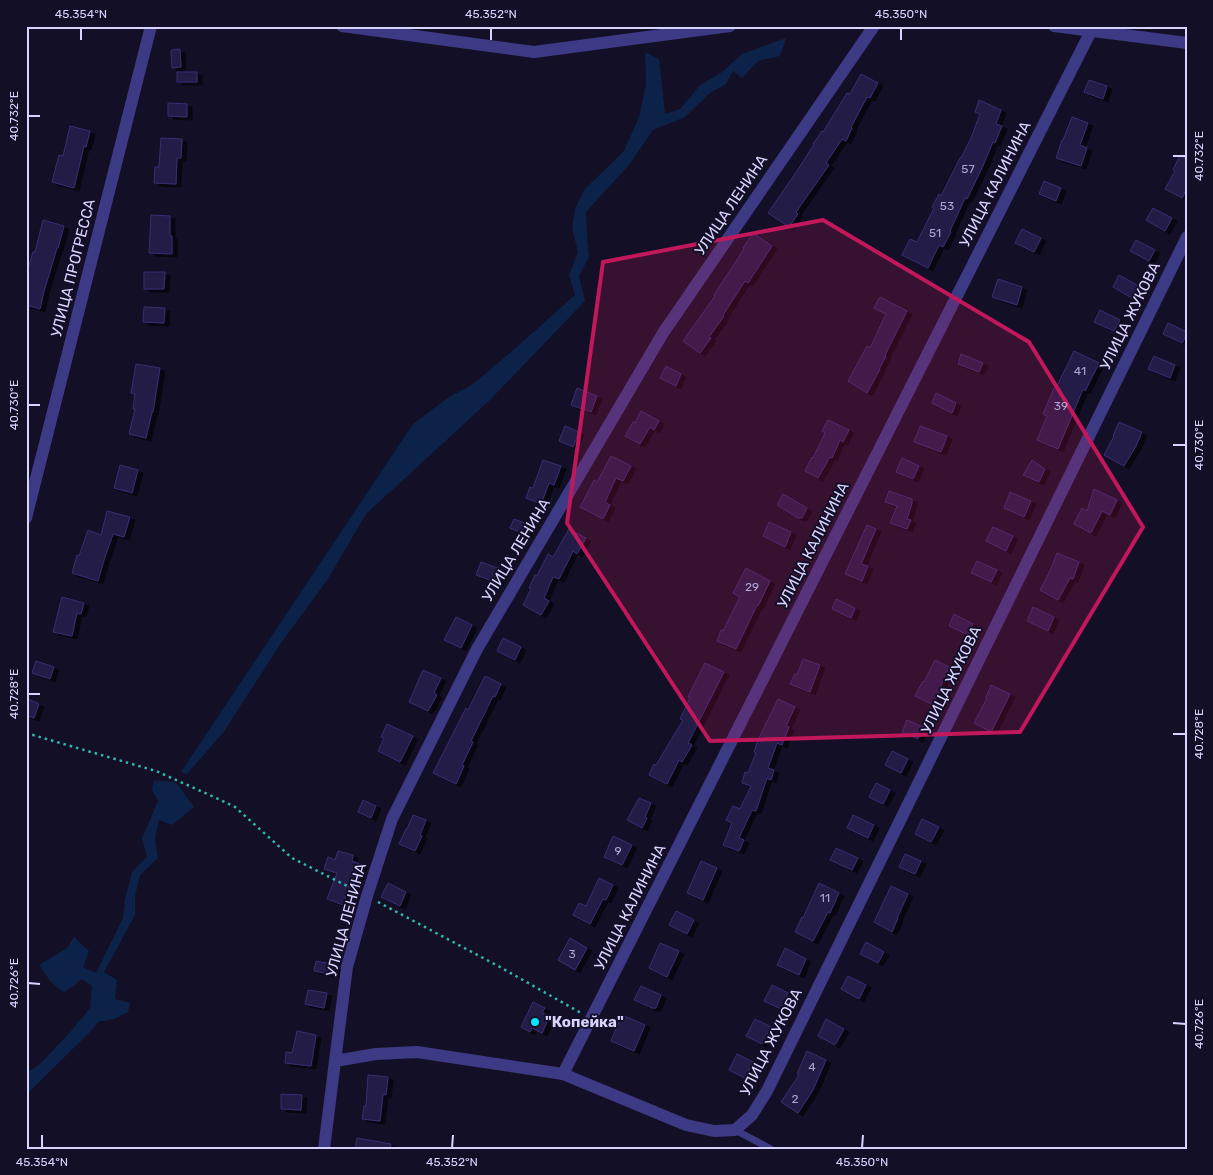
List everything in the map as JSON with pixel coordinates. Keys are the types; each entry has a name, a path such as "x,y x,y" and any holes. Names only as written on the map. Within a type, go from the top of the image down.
{"street":[{"name":"УЛИЦА ПРОГРЕССА","path":"26,518 151,26"},
{"path":"342,26 534,52 730,26"},
{"name":"УЛИЦА ЛЕНИНА","path":"324,1149 348,967 367,896 392,819 477,649 663,333 874,26"},
{"path":"1054,26 1187,43"},
{"name":"УЛИЦА КАЛИНИНА","path":"563,1074 1091,31"},
{"name":"УЛИЦА ЖУКОВА","path":"735,1130 752,1115 766,1091 1187,237"},
{"path":"335,1061 376,1054 417,1052 563,1074 686,1125 714,1131 735,1130"}],"lane":[{"path":"735,1130 771,1149"}],"path":[{"path":"26,734 156,771 235,807 292,858 500,967 591,1018"}],"highlighted area":[{"path":"823,220 1029,342 1143,527 1020,732 710,741 567,523 603,262"}],"water":[{"path":"786,38 780,56 758,61 742,78 733,71 726,84 710,93 685,117 653,130 629,165 586,212 589,257 579,276 585,301 489,401 366,514 328,579 281,643 223,733 187,774 181,772 413,424 449,397 472,385 575,295 569,275 578,252 572,228 575,209 584,190 624,151 639,117 646,84 645,52 659,59 665,114 680,109 700,85 722,72 742,54"},
{"path":"154,780 174,782 194,807 172,825 159,820 155,838 158,858 140,875 135,896 135,915 104,972 117,980 115,999 130,1003 128,1012 114,1019 98,1022 29,1092 26,1149 26,1073 38,1066 90,1008 92,986 82,979 64,993 50,981 39,965 67,948 74,937 89,951 83,967 96,973 123,918 125,899 132,872 147,857 142,838 158,801 152,790"}],"building":[{"path":"180,49 181,67 172,68 171,50"},
{"path":"177,72 197,72 197,82 177,82"},
{"path":"861,74 878,83 870,98 867,97 851,127 846,141 842,139 826,163 829,165 796,212 798,214 789,227 768,213 847,93 850,94"},
{"path":"1089,80 1107,86 1103,99 1084,92"},
{"path":"979,100 1001,110 996,124 1002,126 967,199 965,198 951,232 943,247 939,245 928,268 902,255 910,239 917,242 934,208 932,207 939,194 941,196 971,138 980,114 975,112"},
{"path":"168,103 187,104 187,117 168,116"},
{"path":"1072,117 1088,123 1080,145 1087,148 1081,166 1056,158"},
{"path":"70,126 90,131 86,147 84,146 74,188 52,182 59,155 63,156"},
{"path":"161,138 182,139 181,158 177,158 176,184 154,183 155,167 159,167"},
{"path":"1180,155 1187,159 1187,188 1182,198 1165,189 1175,171 1173,170"},
{"path":"1044,181 1061,188 1056,201 1039,194"},
{"path":"1153,208 1172,218 1165,231 1146,220"},
{"path":"151,215 170,216 172,254 149,253"},
{"path":"43,220 64,226 40,309 26,305 26,276 33,252 35,252"},
{"path":"1022,229 1041,238 1034,252 1015,243"},
{"path":"753,233 772,246 748,283 745,281 700,353 683,341 715,296"},
{"path":"1136,240 1155,250 1149,261 1130,251"},
{"path":"144,272 165,272 164,289 144,289"},
{"path":"1119,275 1139,286 1132,298 1113,287"},
{"path":"998,279 1022,287 1017,305 992,297"},
{"path":"880,297 907,311 867,393 848,381 867,346 870,348 886,314 874,308"},
{"path":"144,307 165,308 164,323 143,322"},
{"path":"1100,310 1120,320 1114,331 1094,322"},
{"path":"1168,323 1187,332 1182,343 1163,334"},
{"path":"1074,351 1099,363 1085,391 1083,389 1058,449 1037,440 1047,416 1043,414 1054,388 1056,388"},
{"path":"961,354 983,363 979,372 958,364"},
{"path":"1154,356 1175,365 1170,378 1148,369"},
{"path":"136,364 160,368 153,412 146,438 129,434 135,409 133,409 135,394 131,393"},
{"path":"666,366 681,374 676,386 660,378"},
{"path":"577,388 597,396 591,412 571,405"},
{"path":"936,393 956,403 952,413 932,403"},
{"path":"641,411 659,421 654,430 650,427 640,444 625,436"},
{"path":"828,420 849,430 843,442 840,440 832,458 830,457 818,478 805,471 825,433 822,431"},
{"path":"1119,422 1142,432 1124,466 1104,455"},
{"path":"565,426 579,432 573,447 559,441"},
{"path":"920,426 947,436 941,452 914,442"},
{"path":"611,456 631,466 623,481 616,478 605,502 610,505 603,519 580,507 594,480 597,482"},
{"path":"902,458 919,466 913,479 896,472"},
{"path":"543,460 561,466 554,485 549,483 541,504 526,498 530,487 533,488"},
{"path":"1032,460 1045,469 1039,482 1023,475"},
{"path":"120,465 138,470 132,493 114,488"},
{"path":"1094,489 1117,500 1110,515 1102,511 1091,533 1074,524 1082,508 1087,511"},
{"path":"889,491 912,499 907,519 911,520 907,529 890,523 897,506 885,502"},
{"path":"1010,492 1031,501 1024,517 1004,508"},
{"path":"783,494 807,508 802,518 798,518 777,505"},
{"path":"107,511 130,517 124,537 113,534 98,581 72,573 77,555 79,556 88,530 101,535"},
{"path":"514,519 530,525 526,535 510,528"},
{"path":"769,522 791,532 785,547 763,536"},
{"path":"867,525 876,529 861,564 868,566 862,581 845,574"},
{"path":"993,527 1013,536 1006,551 986,541"},
{"path":"569,529 586,538 577,554 573,551 559,579 553,577 544,598 549,601 541,615 523,605 535,575 537,576 548,554 553,557"},
{"path":"1057,553 1079,562 1073,579 1070,578 1058,600 1040,590"},
{"path":"977,561 997,570 991,582 971,573"},
{"path":"481,562 503,570 498,583 476,575"},
{"path":"746,568 770,581 736,649 717,641 721,630 723,631 740,597 733,593"},
{"path":"62,597 84,603 81,614 77,613 72,636 53,632"},
{"path":"836,599 855,608 851,618 832,609"},
{"path":"1033,607 1054,617 1048,631 1027,621"},
{"path":"954,614 973,624 968,635 949,626"},
{"path":"456,617 472,625 461,648 444,640"},
{"path":"503,638 521,647 515,660 497,651"},
{"path":"803,659 820,665 810,692 790,684 795,674 797,675"},
{"path":"935,660 949,667 933,705 915,696"},
{"path":"36,661 54,667 50,679 32,673"},
{"path":"705,663 724,672 688,743 692,745 682,762 679,760 667,784 649,775 654,764 656,765 683,720 680,719 690,698 688,697"},
{"path":"423,670 441,678 434,693 437,695 428,711 409,702"},
{"path":"485,676 501,684 471,741 473,742 462,765 464,766 456,784 433,773 466,708 468,710"},
{"path":"991,685 1010,694 991,732 974,723 987,698"},
{"path":"26,698 39,704 34,718 26,715"},
{"path":"778,699 795,707 786,726 789,727 782,745 777,743 768,768 774,770 771,780 767,778 756,811 752,810 739,838 744,840 739,851 723,845 732,823 726,820 733,806 740,809 751,786 742,783 745,772 748,773 756,753 754,752 758,740"},
{"path":"907,720 923,727 918,739 902,732"},
{"path":"387,724 413,736 400,762 378,751 384,738 381,737"},
{"path":"892,751 908,759 901,773 885,765"},
{"path":"876,783 890,790 883,804 869,797"},
{"path":"639,798 651,803 642,828 627,820"},
{"path":"363,800 376,806 371,818 358,812"},
{"path":"413,815 426,820 420,835 422,836 415,851 399,844"},
{"path":"853,815 874,825 868,838 847,828"},
{"path":"922,819 939,827 931,842 915,834"},
{"path":"613,836 632,845 622,865 604,857"},
{"path":"836,848 858,858 852,870 830,860"},
{"path":"338,851 353,855 352,861 362,865 357,879 352,878 343,905 327,899 337,873 324,869 328,857 335,860"},
{"path":"905,854 921,861 915,874 899,867"},
{"path":"701,861 717,868 703,900 687,893"},
{"path":"599,878 613,885 606,900 603,899 590,924 573,915 579,903 586,906"},
{"path":"388,883 406,892 400,906 381,897"},
{"path":"819,883 839,893 830,913 828,912 813,941 795,932"},
{"path":"891,886 908,894 892,932 874,922"},
{"path":"676,911 694,920 687,934 669,925"},
{"path":"570,938 587,948 575,970 558,960"},
{"path":"866,942 884,952 878,963 860,954"},
{"path":"660,943 679,951 667,977 649,968"},
{"path":"785,948 806,959 799,975 777,965"},
{"path":"316,961 337,965 335,975 314,971"},
{"path":"848,976 866,985 859,999 841,989"},
{"path":"772,985 788,993 781,1009 764,1001"},
{"path":"641,986 661,995 656,1008 634,1000"},
{"path":"308,990 327,993 324,1008 305,1004"},
{"name":"\"Копейка\"","path":"533,1002 545,1008 542,1013 550,1016 542,1033 532,1028 530,1032 521,1027"},
{"path":"622,1015 645,1025 634,1051 611,1041"},
{"path":"755,1019 771,1027 762,1044 746,1036"},
{"path":"826,1019 844,1029 835,1045 818,1036"},
{"path":"297,1031 316,1035 311,1066 285,1063 286,1052 292,1053"},
{"path":"807,1051 826,1060 813,1090 798,1113 781,1102 799,1075 797,1074"},
{"path":"737,1054 753,1062 745,1078 729,1070"},
{"path":"368,1075 388,1077 386,1095 383,1094 380,1121 362,1119 364,1106 366,1106"},
{"path":"281,1094 302,1095 301,1110 281,1109"},
{"path":"357,1138 391,1144 390,1149 355,1149"}],"place":[{"name":"\"Копейка\"","path":"535,1022"}]}
